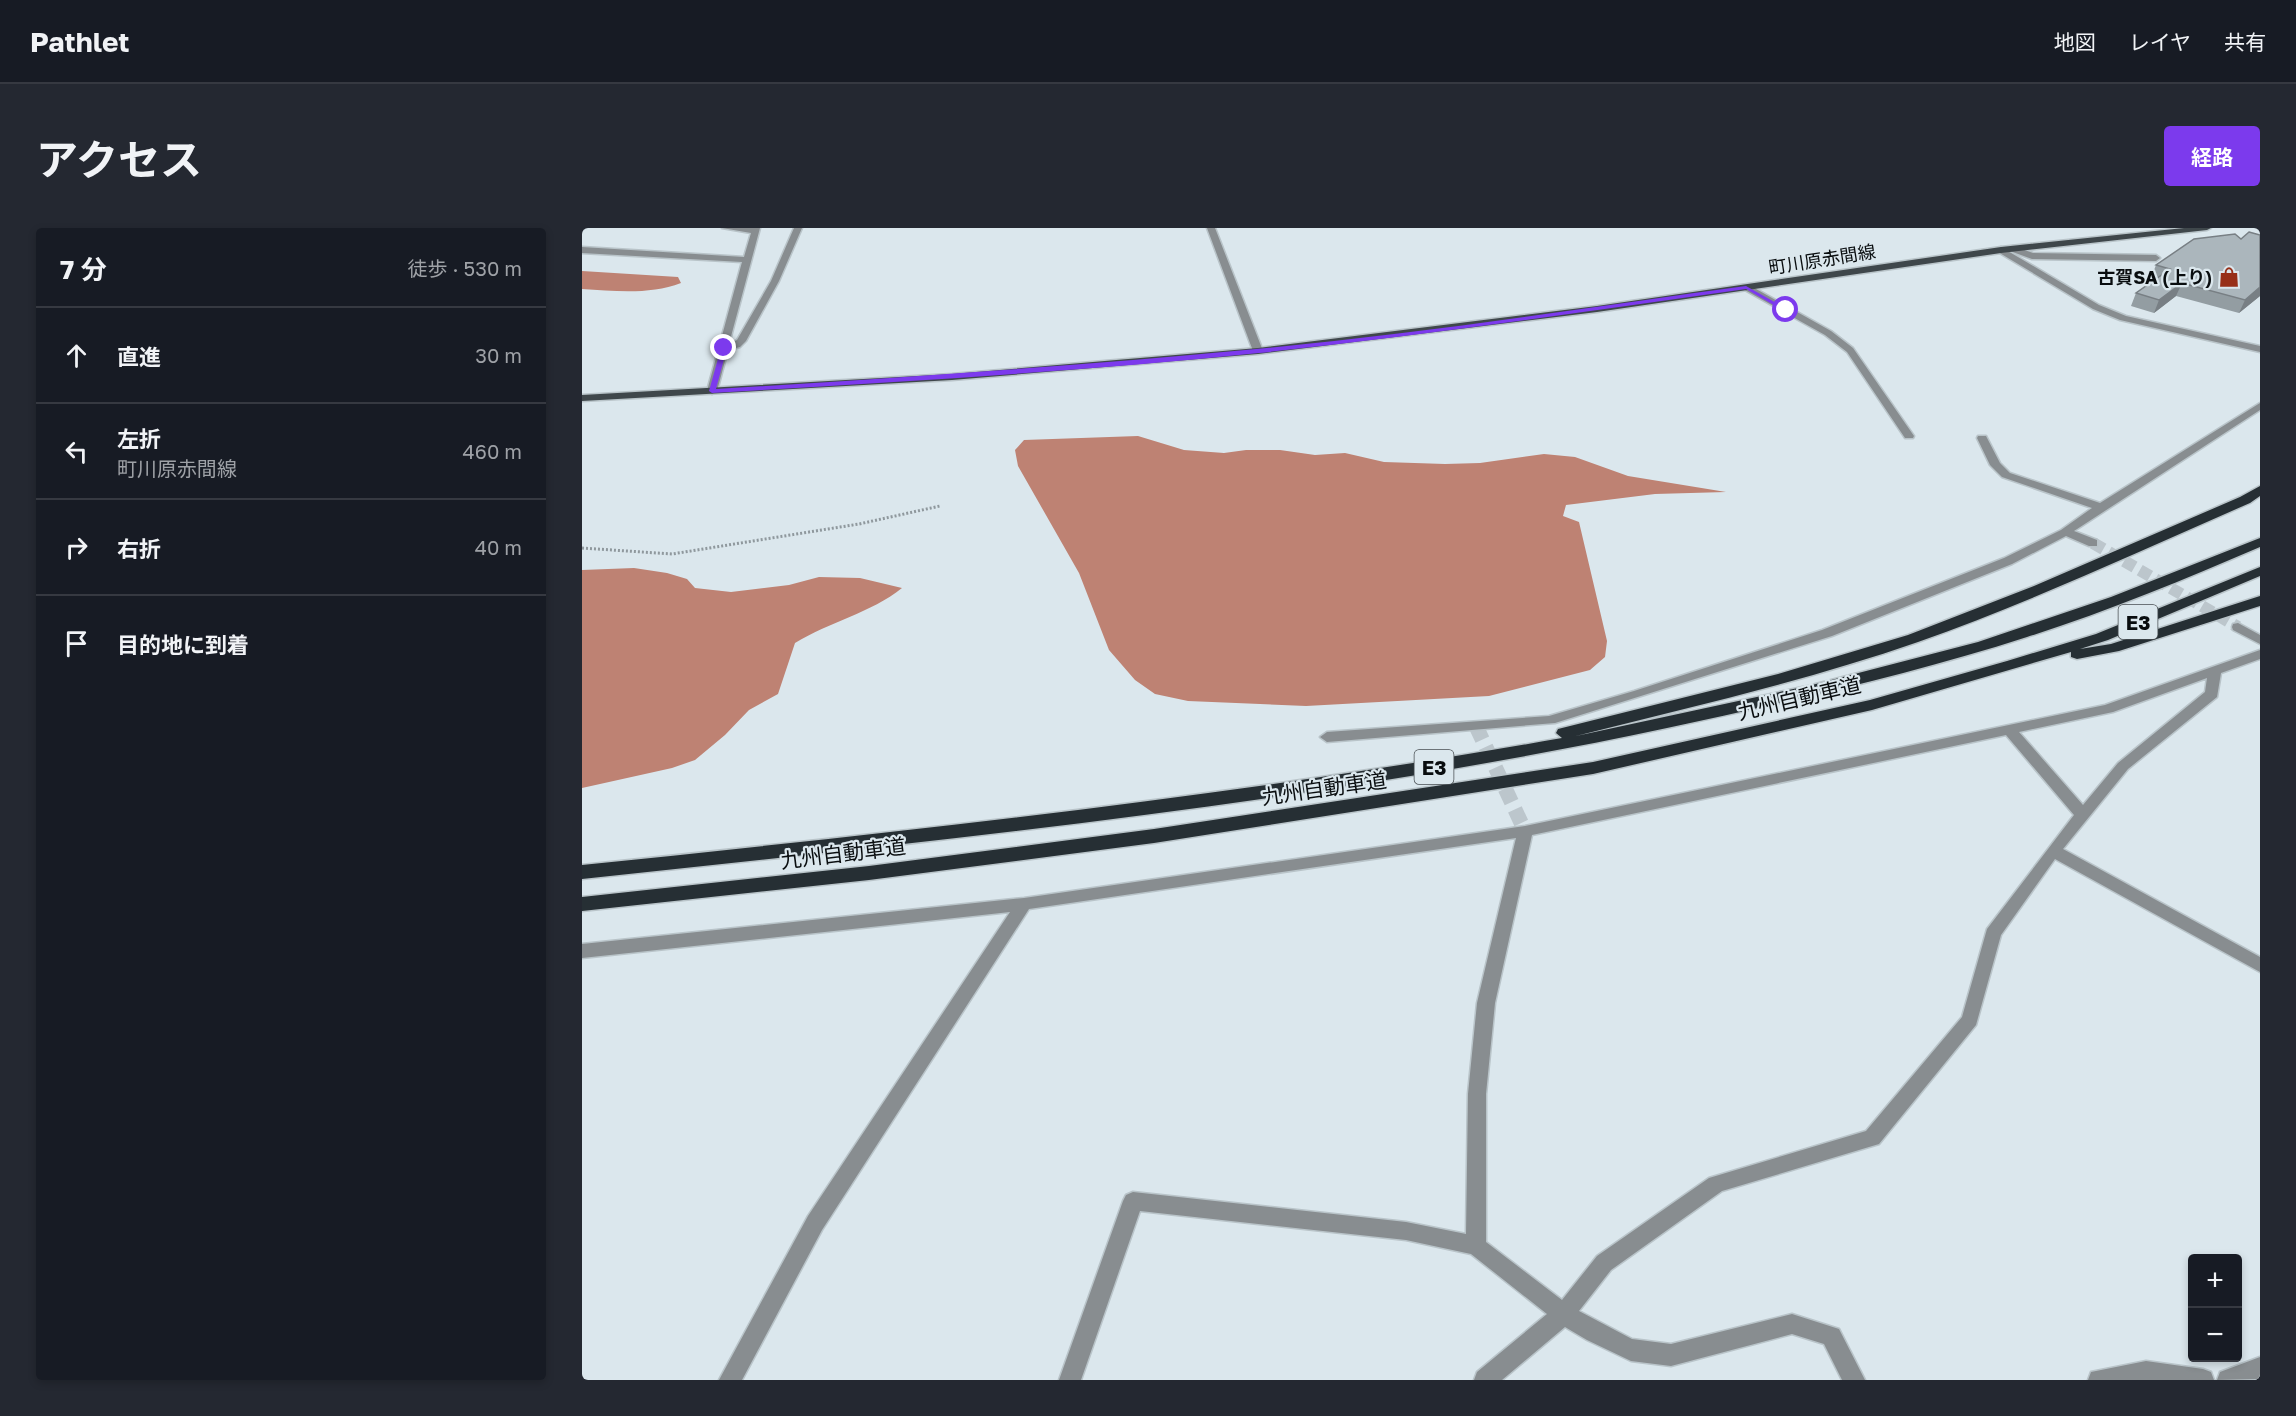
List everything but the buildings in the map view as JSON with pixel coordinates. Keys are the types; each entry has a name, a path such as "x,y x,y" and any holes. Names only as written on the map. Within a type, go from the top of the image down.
{"highway":[{"path":"1419,770 1703,701 1914,638 2245,500 2260,490"},
{"name":"九州自動車道","path":"582,872 1109,813 1419,770 1611,736 1858,681 1963,652 2066,619 2175,579 2260,542"},
{"name":"九州自動車道","path":"582,904 869,873 1154,836 1593,768 1872,705 2013,664 2102,637 2260,571"},
{"path":"2013,664 2113,648 2260,601"}],"main road":[{"name":"町川原赤間線","path":"582,398 975,375 1258,351 1458,328 2001,250 2206,228"}],"street":[{"path":"712,391 755,229 726,228"},
{"path":"724,348 741,341 775,281 798,228"},
{"path":"1211,228 1258,351"},
{"path":"2013,249 2032,256 2156,258"},
{"path":"582,250 746,260"},
{"path":"2001,250 2096,307 2123,318 2260,349"},
{"path":"1746,287 1828,333 1850,350 1909,436"},
{"path":"1327,737 1550,720 1639,694 1827,633 2008,561 2065,532 2260,406"},
{"path":"1982,438 1995,465 2006,475 2101,507"},
{"path":"2065,532 2093,543"},
{"path":"2238,627 2260,640"},
{"path":"582,951 1024,904 1525,831 2008,728 2108,709 2260,654"},
{"path":"1485,1380 1564,1314 1604,1263 1716,1184 1872,1138 1970,1020 1993,933 2053,851 2123,766 2212,694 2216,669"},
{"path":"2008,728 2083,815"},
{"path":"1476,1246 1477,1094 1486,1003 1525,831"},
{"path":"2053,851 2260,965"},
{"path":"730,1380 815,1223 1024,904"},
{"path":"1070,1380 1133,1201 1406,1231 1476,1246 1564,1314 1595,1333 1631,1350 1671,1355 1792,1324 1831,1336 1854,1380"},
{"path":"2228,1380 2260,1368"},
{"path":"2099,1380 2146,1372 2203,1380"}],"path":[{"path":"582,548 672,554 859,524 940,506"}],"shaded area":[{"path":"582,271 678,277 681,283 645,291 582,289"},
{"path":"1138,436 1184,450 1224,453 1246,450 1280,450 1315,455 1345,453 1384,462 1480,463 1544,454 1575,457 1628,476 1726,492 1655,494 1566,505 1563,516 1579,522 1607,641 1605,657 1590,670 1489,696 1306,706 1188,701 1155,694 1135,680 1109,650 1079,573 1018,466 1015,450 1024,440"},
{"path":"634,568 667,573 687,579 695,588 731,592 789,585 819,577 860,578 902,588 877,604 795,643 778,694 749,710 725,735 695,760 672,768 582,788 582,570"}],"tunnel":[{"path":"2093,543 2238,627"},
{"path":"1476,726 1525,831"}],"place":[{"name":"古賀SA (上り)","path":"2229,277"}],"route":[{"path":"724,348 712,391 869,383 1078,368 1258,351 1480,325 1746,287 1786,310"}]}
